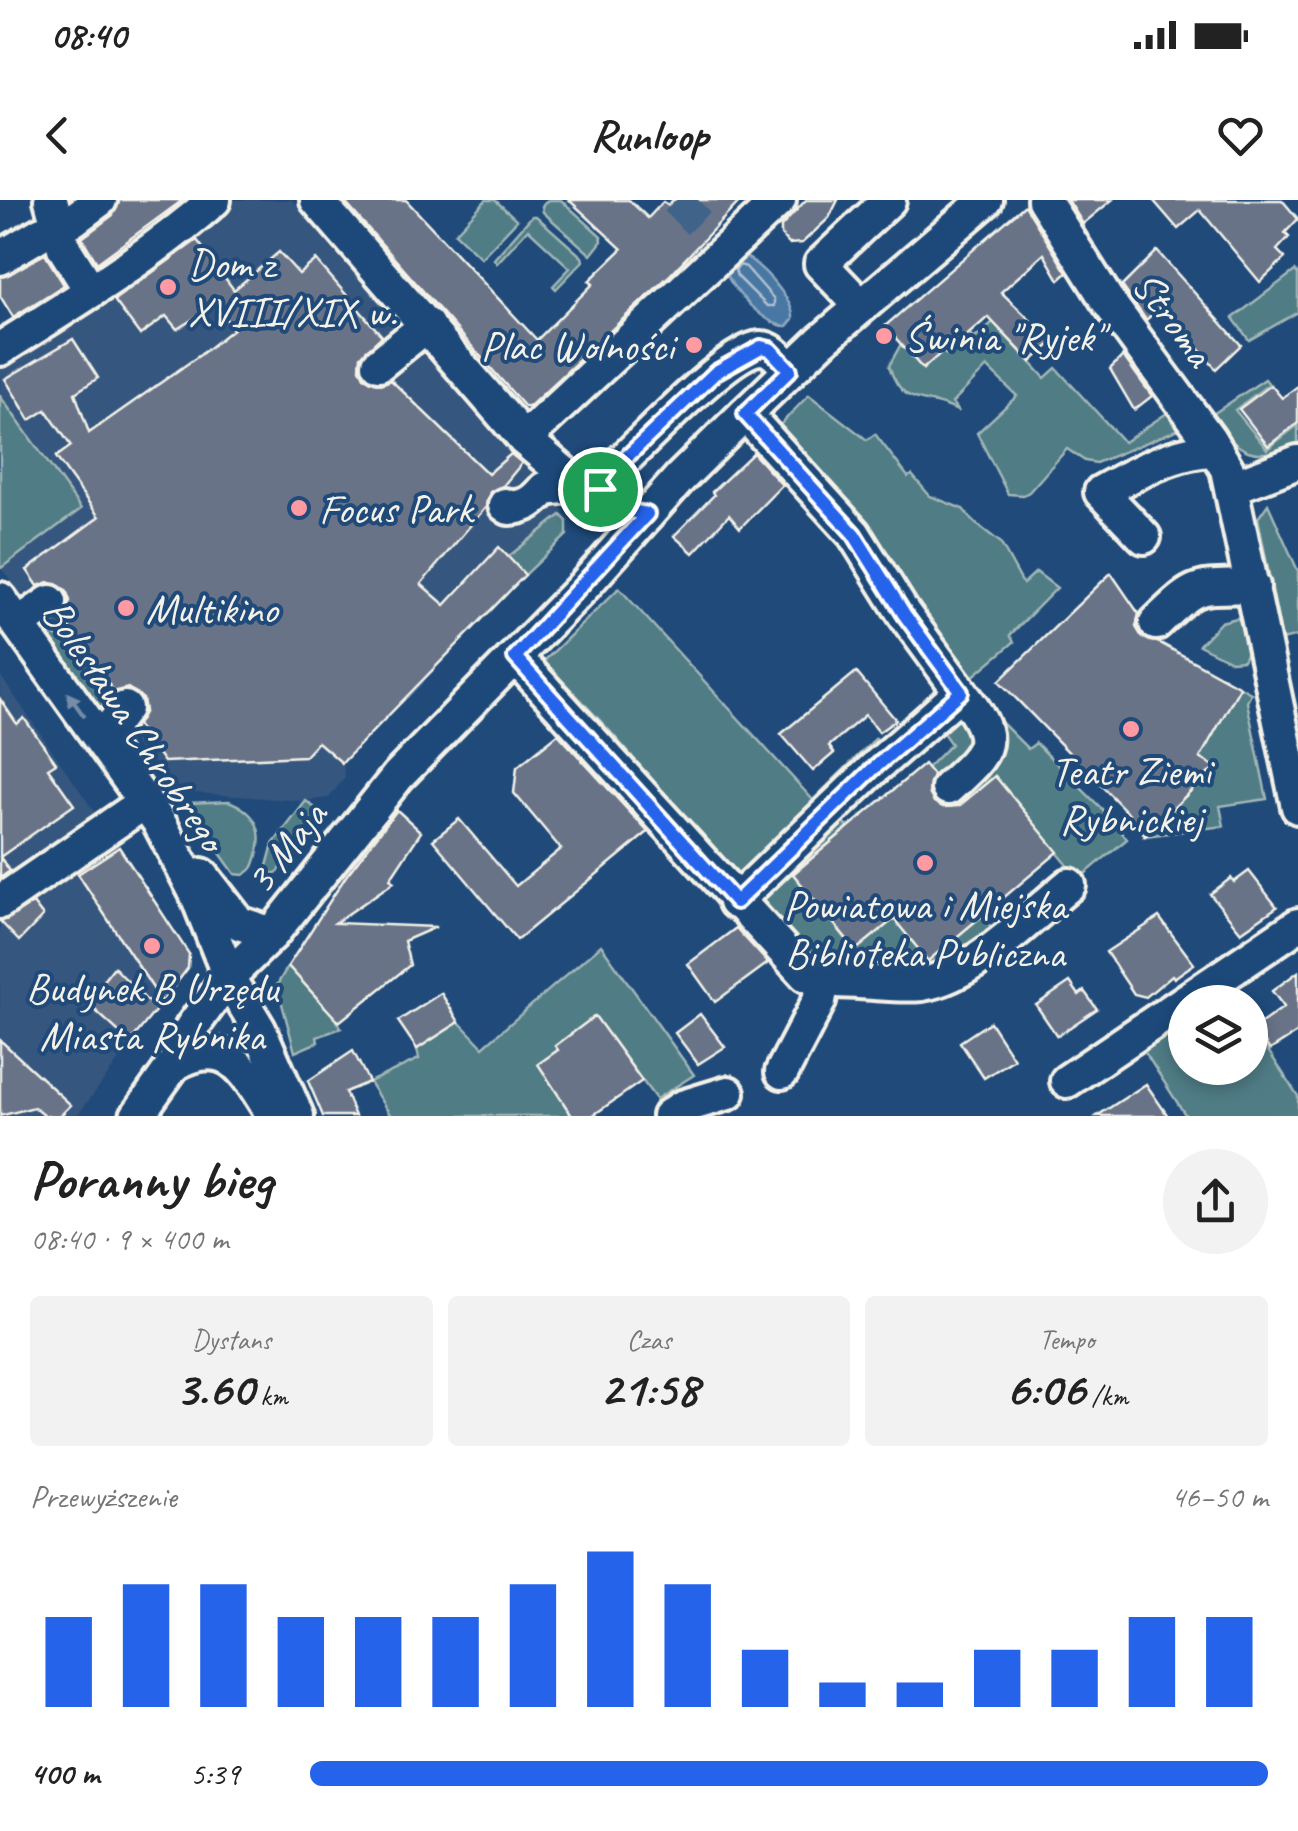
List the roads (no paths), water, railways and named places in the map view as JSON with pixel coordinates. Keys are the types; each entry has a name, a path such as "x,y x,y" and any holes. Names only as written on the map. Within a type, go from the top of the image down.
{"street":[{"path":"0,258 51,219 73,220 100,200"},
{"path":"0,349 172,237 214,200"},
{"path":"317,200 524,439 624,510 647,514"},
{"path":"524,439 717,240 778,200"},
{"path":"861,306 820,264 889,200"},
{"path":"986,200 790,370 647,514 519,653 798,970 822,980 924,984 972,963 1069,886"},
{"name":"Stroma","path":"1044,200 1107,300 1216,450 1232,487 1298,806"},
{"path":"51,219 91,291"},
{"path":"378,364 427,325"},
{"path":"507,515 528,526 542,520 612,471 732,362 761,347 770,349 790,370"},
{"path":"745,414 854,534 904,614 982,718 985,741 977,762 948,788"},
{"path":"1144,537 1101,492 1138,472 1200,450 1216,450"},
{"path":"1232,487 1298,462"},
{"path":"1156,623 1187,592 1206,586 1253,586"},
{"path":"9,612 50,602"},
{"name":"Bolesława Chrobrego","path":"9,612 145,802 170,844 296,1116"},
{"name":"3 Maja","path":"137,1116 230,975 272,934 375,801 519,653"},
{"path":"736,902 872,770 961,692"},
{"path":"101,740 125,708"},
{"path":"0,902 145,802"},
{"path":"170,844 211,885 240,922 272,934 252,980 259,1029"},
{"path":"1067,1081 1298,926"},
{"path":"782,1072 819,1001 822,980"},
{"path":"174,1064 204,1051 232,1058 274,1116"},
{"path":"669,1116 682,1106 728,1094"}],"water":[{"path":"741,255 757,265 782,292 792,311 793,319 787,326 760,314 727,276 725,268"}],"tunnel":[{"path":"676,200 708,233"}],"place":[{"name":"Dom z XVIII/XIX w.","path":"168,287"},
{"name":"Świnia \"Ryjek\"","path":"884,336"},
{"name":"Plac Wolności","path":"694,345"},
{"name":"Focus Park","path":"299,508"},
{"name":"Multikino","path":"126,608"},
{"name":"Teatr Ziemi Rybnickiej","path":"1131,729"},
{"name":"Powiatowa i Miejska Biblioteka Publiczna","path":"925,863"},
{"name":"Budynek B Urzędu Miasta Rybnika","path":"152,946"}]}
